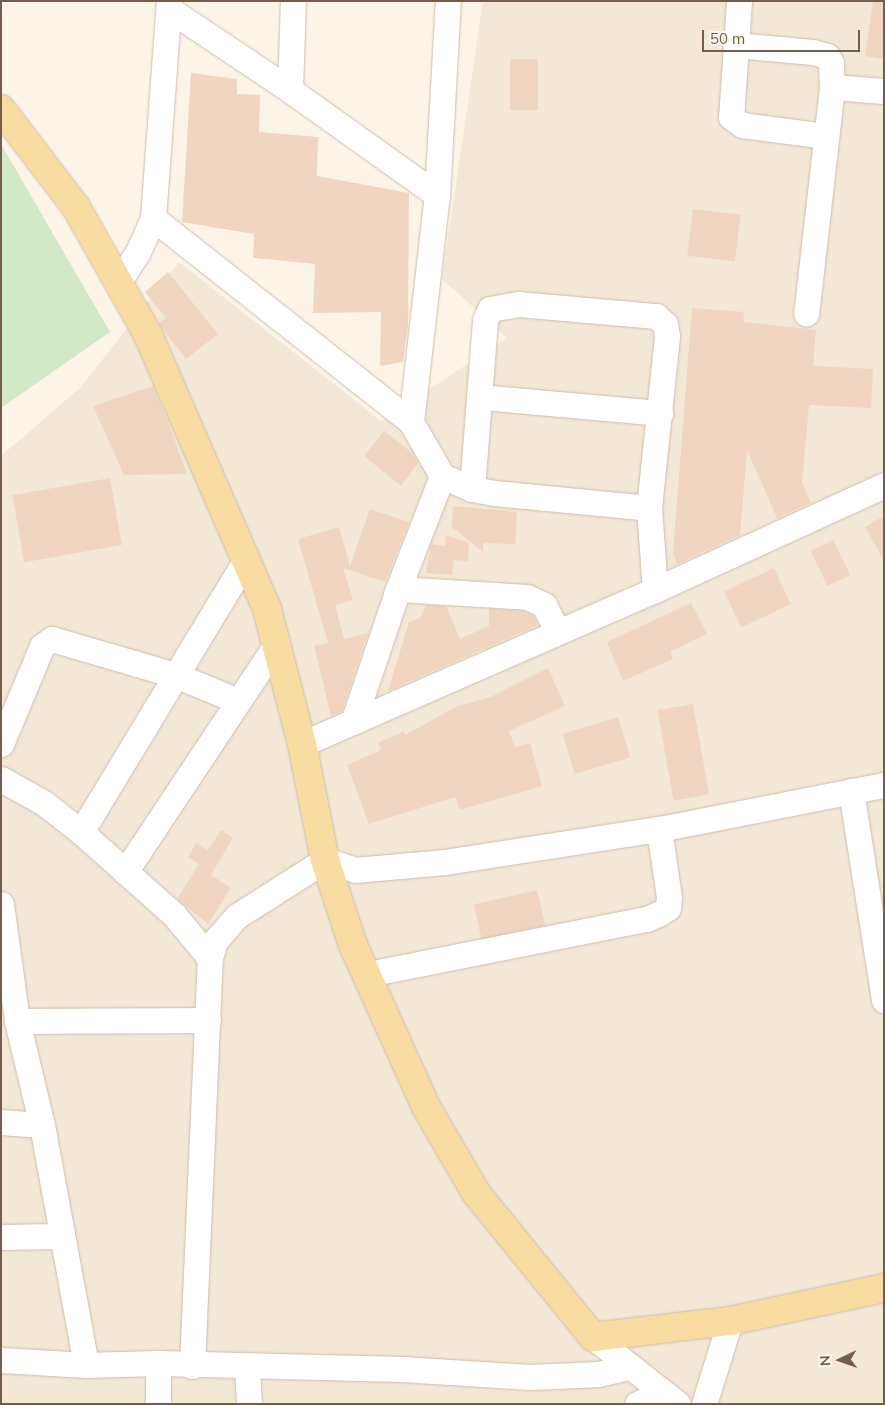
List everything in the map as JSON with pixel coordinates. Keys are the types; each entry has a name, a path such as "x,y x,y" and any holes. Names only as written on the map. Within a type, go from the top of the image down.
{"main road":[{"path":"1,109 76,207 148,335 267,609 302,744 325,860 353,946 368,974 426,1107 476,1192 593,1336 730,1321 884,1288"}],"street":[{"path":"290,90 293,1"},
{"path":"410,422 437,195 448,1"},
{"path":"738,1 730,107 735,122 826,136"},
{"path":"169,5 437,195"},
{"path":"119,281 138,252 153,218 169,5"},
{"path":"736,45 813,52 826,56 831,63 832,88 806,314"},
{"path":"832,88 884,91"},
{"path":"153,218 410,422 442,476 472,488 649,508"},
{"path":"472,488 481,397 485,320 490,309 518,304 656,316 664,324 667,336 649,508 655,590"},
{"path":"481,397 660,413"},
{"path":"353,722 398,589 442,476"},
{"path":"302,744 655,590 884,485"},
{"path":"81,832 246,560"},
{"path":"398,589 527,597 544,605 558,632"},
{"path":"1,744 42,646 52,639 175,675 238,701"},
{"path":"125,872 276,643"},
{"path":"1,779 44,803 81,832 174,915 210,958"},
{"path":"192,1366 210,958 215,941 237,916 325,860 355,870 381,869 659,829 884,785"},
{"path":"851,791 884,1000"},
{"path":"368,974 648,919 660,914 668,908 669,897 659,829"},
{"path":"2,914 17,1021 42,1125 86,1365"},
{"path":"17,1021 208,1020"},
{"path":"2,1124 42,1125"},
{"path":"1,1237 62,1236"},
{"path":"704,1404 730,1321"},
{"path":"593,1336 670,1398"},
{"path":"1,1360 86,1365 158,1363 192,1366 402,1369 530,1376 598,1374 628,1366"},
{"path":"158,1363 158,1404"},
{"path":"247,1366 249,1404"},
{"path":"637,1404 670,1398"}],"shaded area":[{"path":"483,1 884,1 884,1404 1,1404 1,456 80,388 179,262 381,421 507,338 442,279"}],"green space":[{"path":"1,144 110,332 1,408"}],"building":[{"path":"873,1 884,1 884,59 865,56"},
{"path":"510,59 538,59 538,110 510,110"},
{"path":"191,73 237,79 237,94 260,95 259,132 318,137 317,176 409,193 408,325 403,362 380,366 381,312 313,313 315,264 253,258 254,234 182,222"},
{"path":"693,209 741,215 735,261 687,256"},
{"path":"168,272 218,334 186,359 159,323 166,318 145,292"},
{"path":"692,308 744,312 743,322 816,330 813,366 873,369 871,408 809,405 802,483 811,503 777,518 747,450 740,535 677,564 673,553"},
{"path":"153,386 187,474 124,475 93,406"},
{"path":"384,431 412,453 418,463 401,486 364,456"},
{"path":"110,478 122,545 24,562 13,495"},
{"path":"453,506 517,512 515,544 483,543 483,552 452,527"},
{"path":"370,509 409,522 385,582 343,568 353,600 335,605 344,639 368,633 342,711 331,716 314,646 328,643 298,539 339,527 350,566"},
{"path":"884,516 884,561 865,527"},
{"path":"446,535 469,543 468,561 454,560 452,575 426,573 431,544 445,546"},
{"path":"833,540 850,575 828,586 811,551"},
{"path":"774,568 791,604 741,627 724,591"},
{"path":"691,603 707,634 670,652 673,659 623,681 607,642"},
{"path":"426,605 446,606 460,639 489,626 489,609 523,611 533,616 538,625 388,691 409,622 420,618"},
{"path":"548,668 565,706 509,731 515,747 530,743 542,786 460,810 455,797 369,824 347,765 381,750 378,743 404,731 405,735 458,706 491,697"},
{"path":"693,704 709,795 674,801 658,710"},
{"path":"618,717 630,757 575,774 563,734"},
{"path":"221,830 233,838 211,875 231,888 208,924 177,899 199,864 188,857 196,843 208,850"},
{"path":"537,890 545,925 482,940 474,905"}]}
